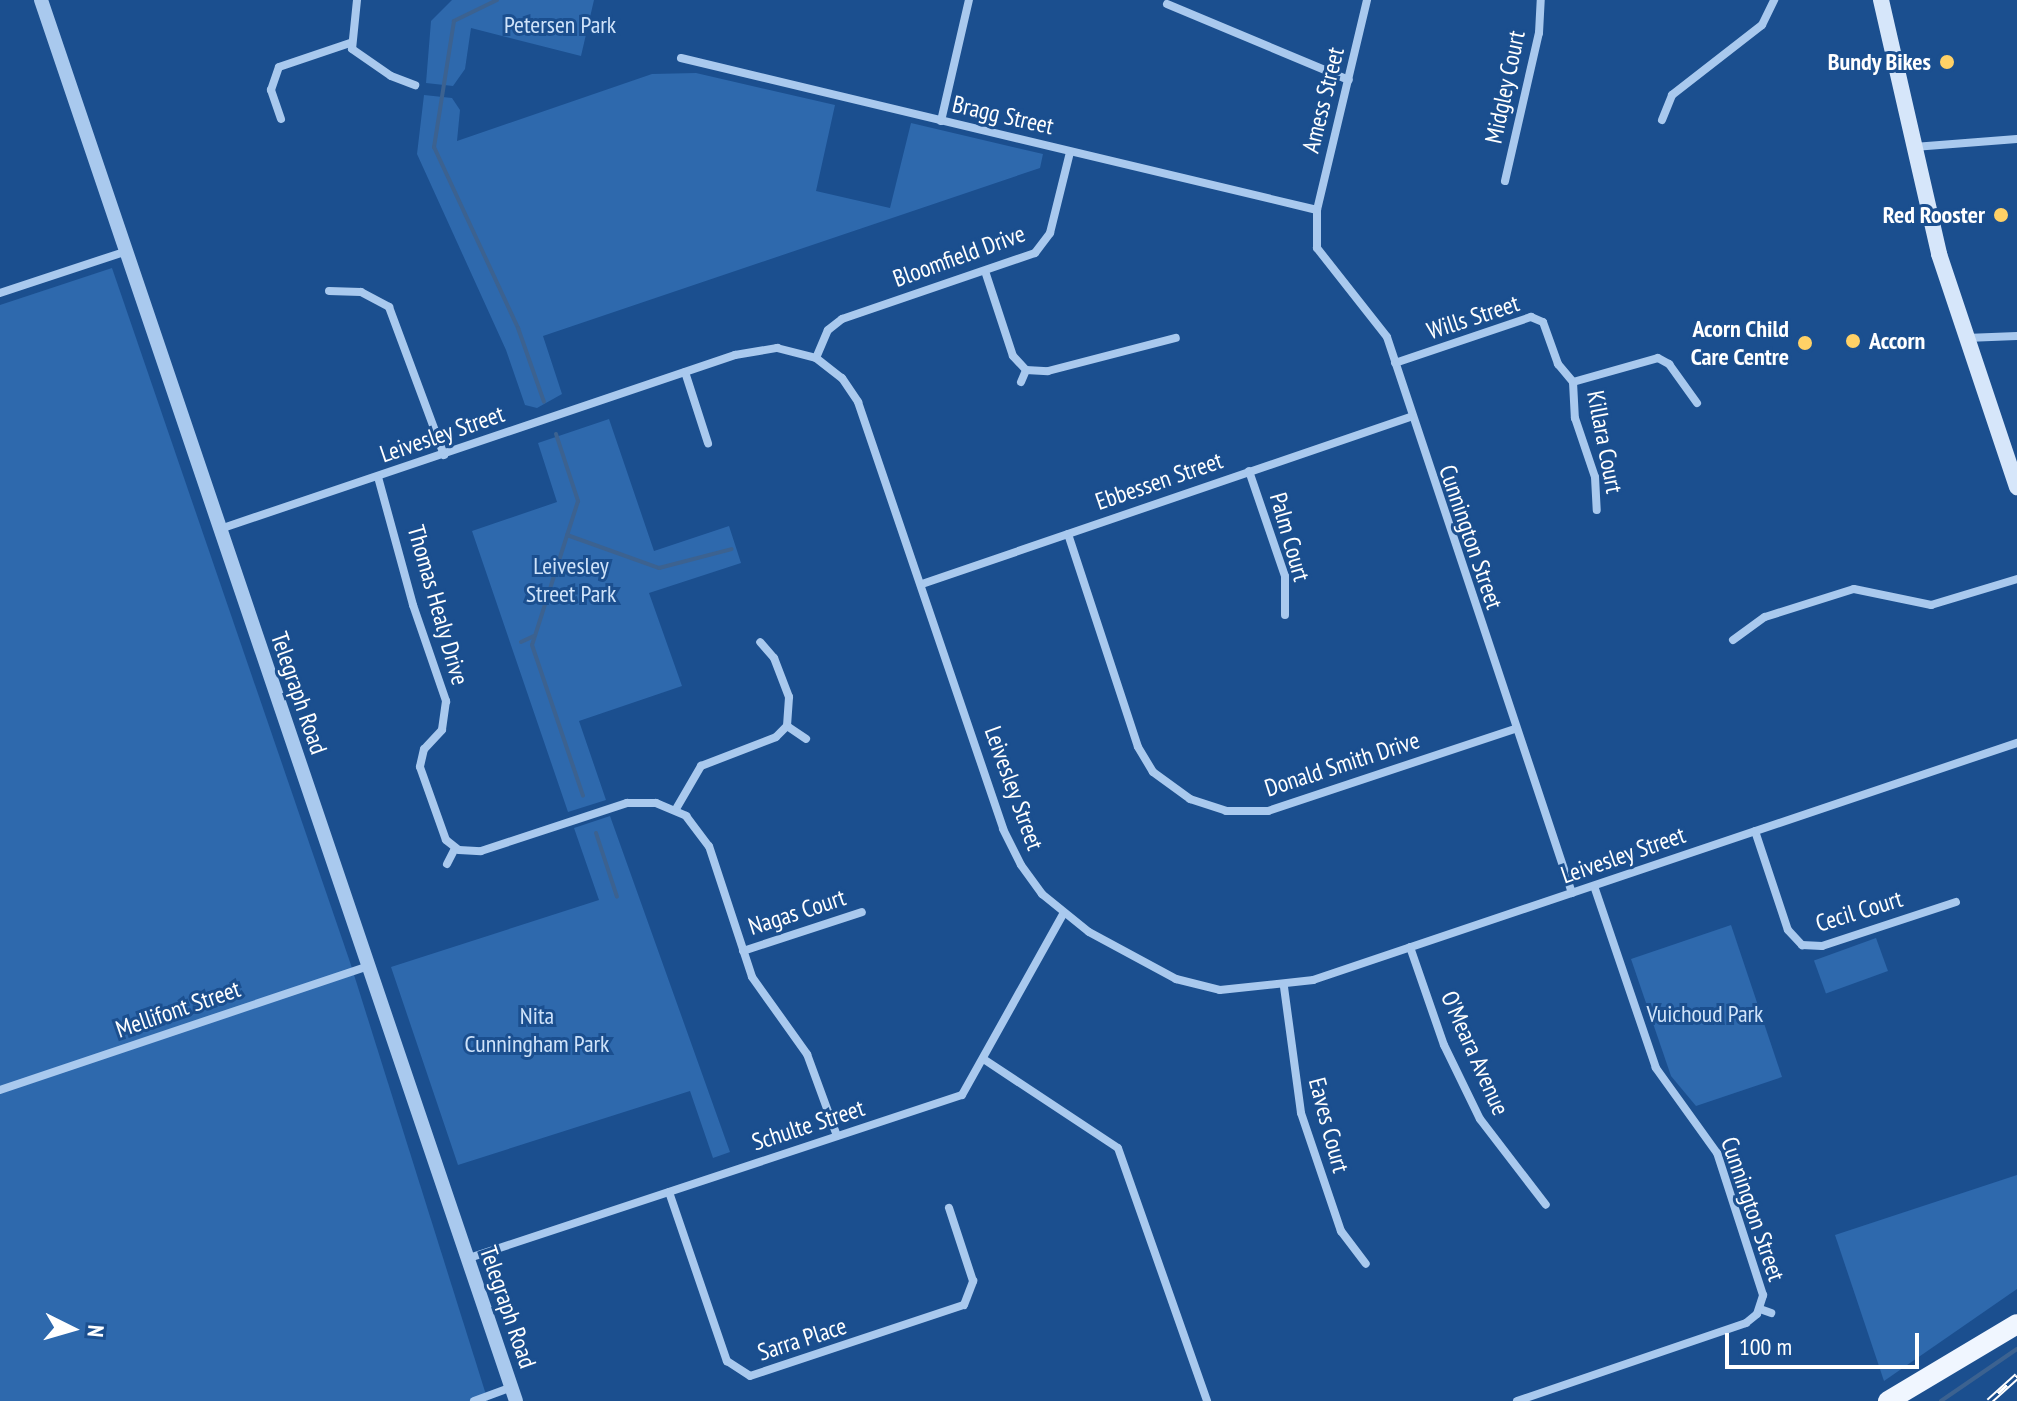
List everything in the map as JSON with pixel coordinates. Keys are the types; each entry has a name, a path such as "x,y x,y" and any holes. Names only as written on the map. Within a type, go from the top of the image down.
{"main road":[{"path":"1881,0 1913,147 1966,338 2017,487"},
{"path":"1929,1377 2017,1308"},
{"path":"1888,1401 2017,1324"}],"street":[{"name":"Telegraph Road","path":"41,0 514,1394"},
{"path":"357,0 350,43 361,59 415,85"},
{"path":"941,121 969,0"},
{"name":"Amess Street","path":"1317,210 1367,0"},
{"name":"Midgley Court","path":"1505,181 1539,33 1541,0"},
{"path":"1662,120 1672,95 1762,25 1774,0"},
{"path":"1167,4 1349,80"},
{"path":"281,119 271,90 279,67 350,43"},
{"name":"Bragg Street","path":"681,58 1317,210"},
{"path":"1913,147 2017,139"},
{"name":"Bloomfield Drive","path":"816,358 828,330 842,319 1035,253 1047,240 1070,152"},
{"name":"Cunnington Street","path":"1317,210 1315,236 1322,258 1375,316 1395,363 1410,417 1572,893"},
{"path":"0,293 127,251"},
{"path":"985,271 1013,356 1026,370 1048,371 1176,338"},
{"path":"329,291 361,292 389,307 444,455"},
{"name":"Wills Street","path":"1395,363 1531,317 1543,322 1558,364 1573,382"},
{"path":"1966,338 2017,336"},
{"name":"Leivesley Street","path":"220,529 685,372 764,349 816,358 842,378 858,402 1003,829 1031,882 1063,914 1191,985 1236,990 1284,987 2017,743"},
{"path":"1573,382 1658,358 1673,369 1697,403"},
{"path":"1021,382 1026,370"},
{"path":"685,372 708,443"},
{"name":"Killara Court","path":"1573,382 1575,418 1595,477 1597,510"},
{"name":"Ebbessen Street","path":"922,584 1410,417"},
{"name":"Palm Court","path":"1249,471 1285,576 1285,615"},
{"name":"Thomas Healy Drive","path":"378,477 413,605 446,701 442,730 424,749 420,767 442,833 455,848"},
{"name":"Donald Smith Drive","path":"1068,534 1139,751 1153,772 1190,799 1226,811 1268,811 1515,729"},
{"path":"1733,640 1765,617 1854,589 1931,605 2017,579"},
{"path":"676,809 701,766 776,737 787,726 789,697 774,658 760,642"},
{"path":"787,726 806,739"},
{"path":"447,864 455,848 481,851 627,803 676,809 709,846 743,951 765,1002 807,1054 837,1136"},
{"name":"Cecil Court","path":"1755,831 1788,930 1802,945 1822,946 1956,902"},
{"name":"Cunnington Street","path":"1517,1401 1746,1323 1760,1309 1761,1287 1717,1153 1656,1068 1594,886"},
{"name":"Nagas Court","path":"743,951 862,912"},
{"name":"Schulte Street","path":"469,1258 962,1095 985,1060 1063,914"},
{"name":"O'Meara Avenue","path":"1410,947 1444,1045 1474,1108 1501,1151 1546,1205"},
{"name":"Mellifont Street","path":"0,1090 369,966"},
{"name":"Eaves Court","path":"1284,987 1301,1113 1341,1231 1366,1264"},
{"path":"985,1060 1118,1148 1207,1401"},
{"name":"Sarra Place","path":"669,1192 725,1356 738,1377 777,1370 954,1311 973,1300 972,1274 949,1208"},
{"path":"1760,1309 1771,1313"},
{"path":"474,1401 514,1394"}],"green space":[{"name":"Petersen Park","path":"452,0 594,0 581,56 471,28 465,69 453,86 426,83 431,21"},
{"path":"696,73 835,105 816,191 890,208 911,123 1043,154 1040,168 543,336 562,394 537,408 525,405 506,350 417,154 424,95 452,98 460,110 457,141 652,74"},
{"path":"112,268 350,962 488,1401 0,1401 0,305"},
{"name":"Leivesley Street Park","path":"609,419 654,551 729,526 741,563 649,593 682,686 579,721 606,800 568,812 472,531 557,502 538,443"},
{"name":"Nita Cunningham Park","path":"610,816 730,1152 713,1158 690,1091 458,1165 391,967 599,900 574,828"},
{"name":"Vuichoud Park","path":"1731,925 1782,1077 1696,1106 1671,1076 1631,959"},
{"path":"1876,938 1888,971 1826,993 1814,961"},
{"path":"2017,1175 2017,1289 1884,1381 1835,1235"}],"waterway":[{"path":"497,0 454,21 434,147 518,328 544,402"},
{"path":"556,434 578,501 532,645 583,796"},
{"path":"567,535 659,568 732,549"},
{"path":"521,642 534,636"},
{"path":"596,833 617,897"},
{"path":"1941,1401 2017,1349"}],"railway":[{"path":"1989,1401 2017,1376"}],"place":[{"name":"Bundy Bikes","path":"1947,62"},
{"name":"Red Rooster","path":"2001,215"},
{"name":"Accorn","path":"1853,341"},
{"name":"Acorn Child Care Centre","path":"1805,343"}]}
